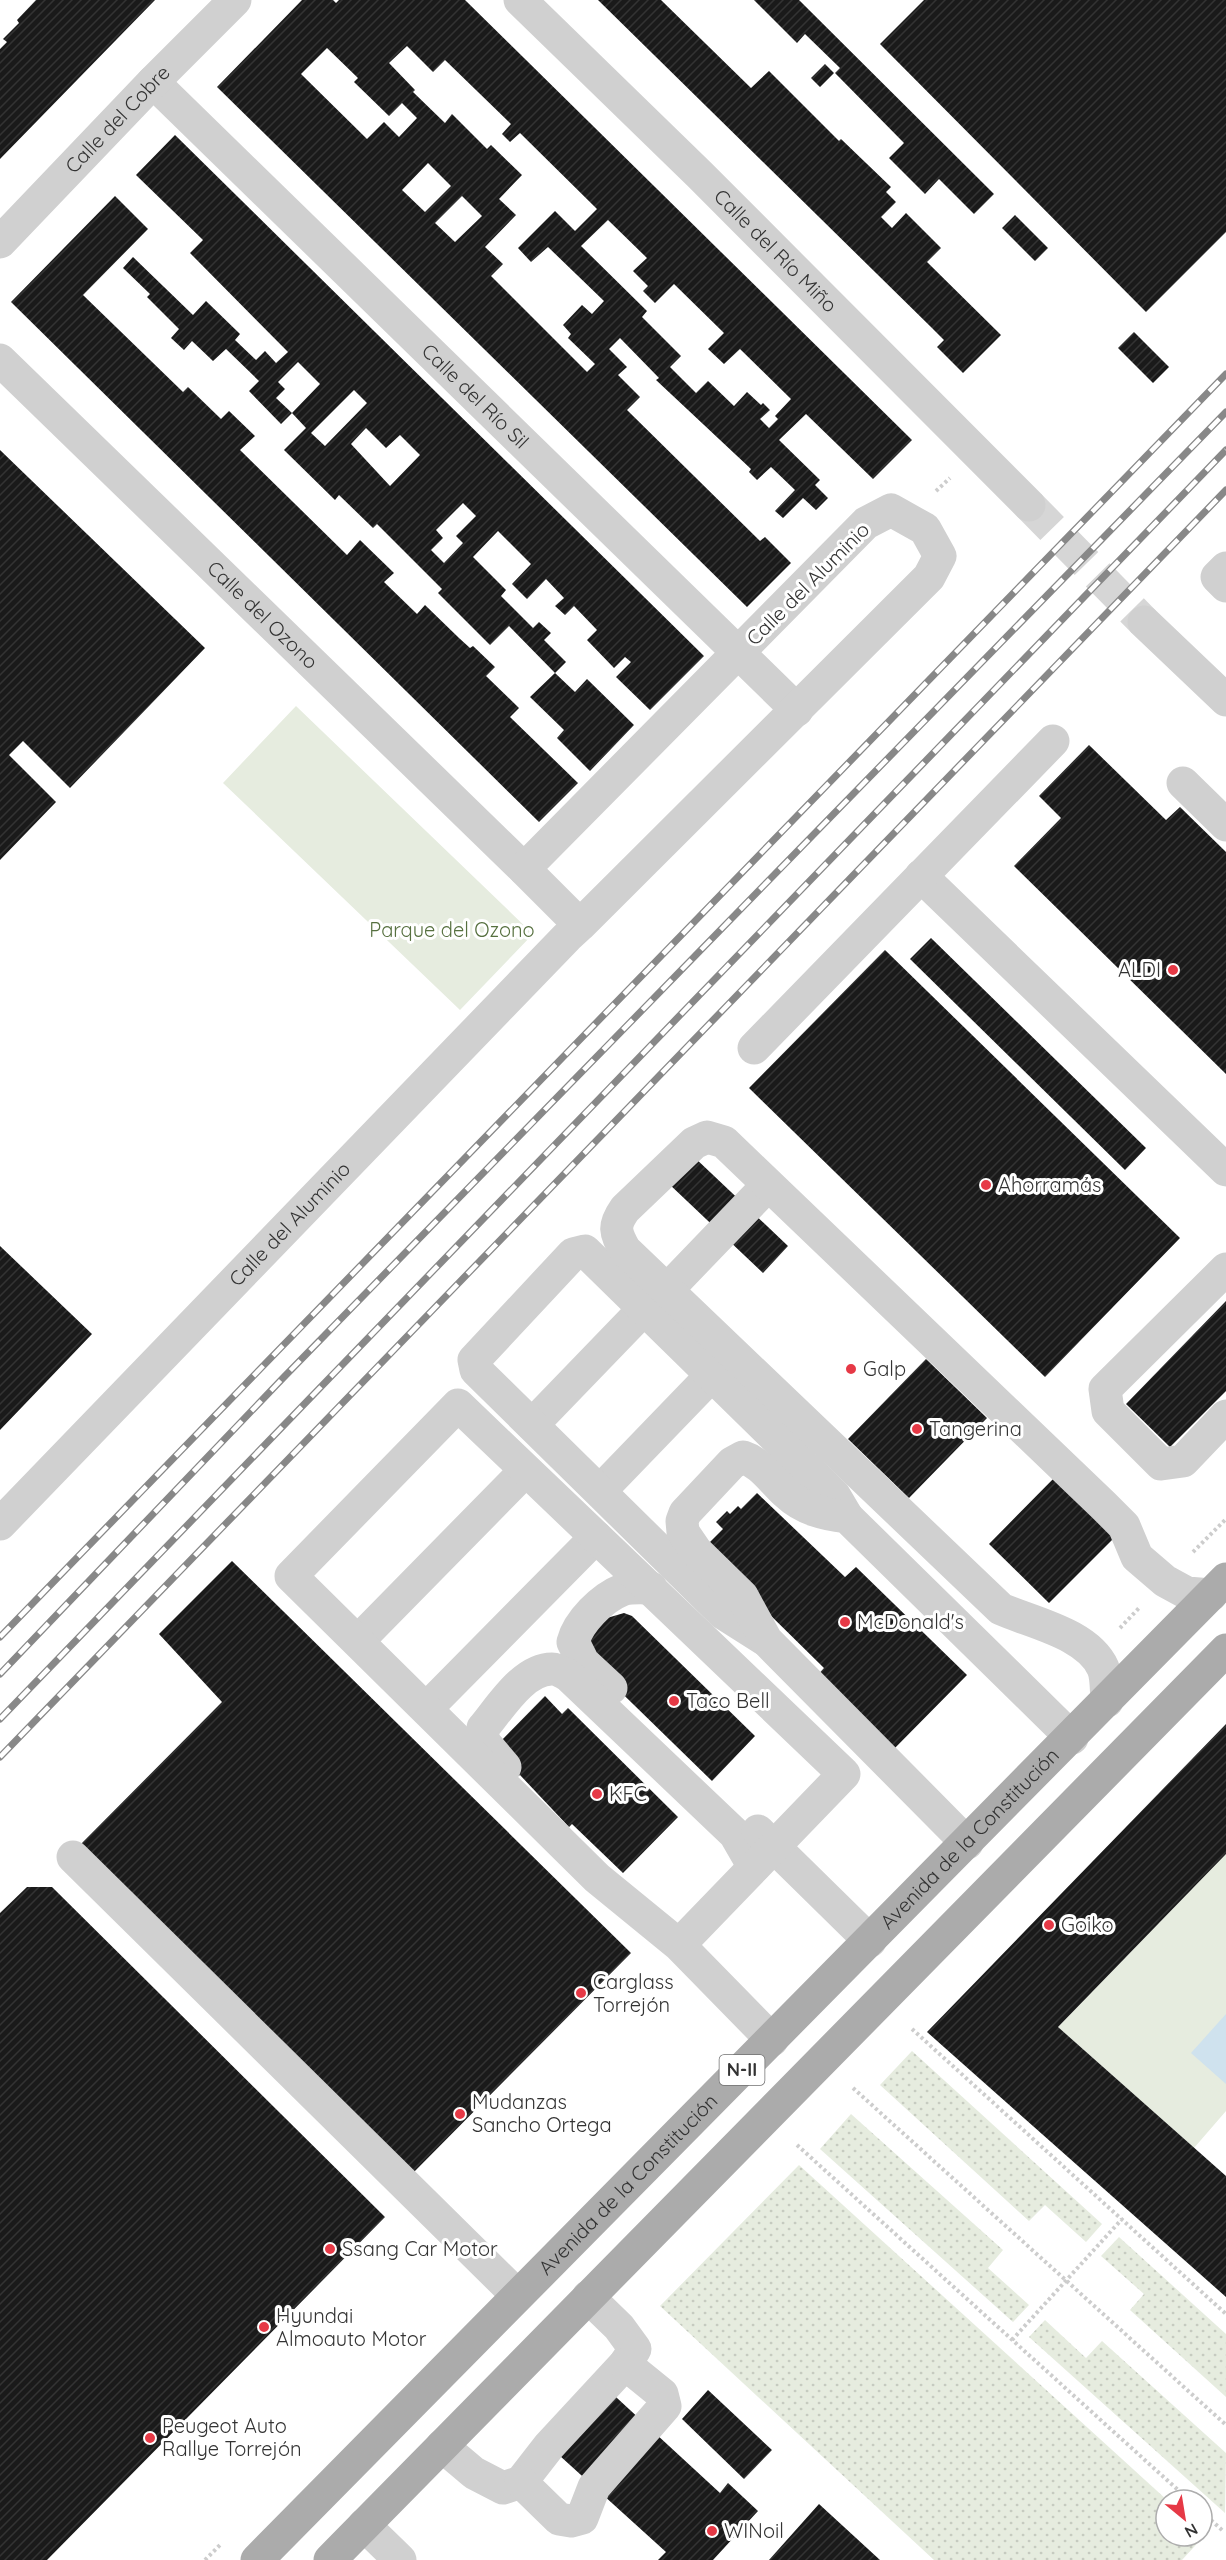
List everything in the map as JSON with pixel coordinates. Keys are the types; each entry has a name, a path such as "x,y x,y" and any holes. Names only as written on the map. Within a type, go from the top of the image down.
{"main road":[{"name":"Avenida de la Constitución","path":"257,2560 517,2295 1072,1738 1218,1587"},
{"name":"N-II","path":"330,2560 1226,1650"}],"street":[{"name":"Calle del Cobre","path":"0,242 235,0"},
{"name":"Calle del Río Miño","path":"520,0 1029,505"},
{"name":"Calle del Río Sil","path":"153,82 797,710"},
{"name":"Calle del Ozono","path":"0,360 524,869"},
{"name":"Calle del Aluminio","path":"0,1524 580,925 929,577 940,556 925,529 891,510 866,524 524,869"},
{"path":"1226,568 1217,577 1226,586"},
{"path":"1144,622 1226,700"},
{"path":"754,1048 1053,741"},
{"path":"1183,783 1226,825"},
{"path":"524,869 580,925"},
{"path":"921,876 1226,1170"},
{"path":"1072,1738 847,1517 834,1495 711,1376 655,1301 617,1235 617,1221 625,1209 694,1143 707,1137 724,1142 1124,1526 1137,1557 1165,1581 1187,1593 1218,1587"},
{"path":"532,1425 768,1185"},
{"path":"967,1843 766,1640 723,1613 476,1370 474,1360 573,1254 585,1251 655,1301 808,1423 1001,1609 1057,1630 1095,1653 1105,1671 1107,1701"},
{"path":"1226,1269 1105,1389 1108,1411 1161,1464 1183,1461 1226,1416"},
{"path":"600,1491 711,1376"},
{"path":"679,1945 844,1774 458,1406 291,1576 597,1878 679,1945 772,2040"},
{"path":"766,1640 742,1596 696,1551 683,1532 682,1521 685,1513 732,1463 742,1457 753,1460 788,1495 817,1513 847,1517"},
{"path":"358,1641 525,1471"},
{"path":"427,1708 596,1537"},
{"path":"651,1588 624,1589 607,1597 576,1631 573,1642 583,1662 764,1856"},
{"path":"597,1878 572,1832 498,1760 483,1741 483,1728 522,1683 537,1671 555,1668 569,1676 735,1834 870,1941"},
{"path":"73,1857 517,2295"},
{"path":"442,2446 474,2473 503,2488 521,2482 549,2446 625,2364 635,2349 619,2327 588,2297"},
{"path":"521,2482 559,2519 571,2521 582,2518 594,2487 665,2406 662,2394 625,2364"},
{"path":"364,2525 400,2560"}],"path":[{"path":"912,2029 1226,2314"},
{"path":"853,2088 1226,2425"},
{"path":"797,2145 1176,2488"},
{"path":"1012,2340 1122,2219"},
{"path":"1214,2523 1223,2531"}],"green space":[{"name":"Parque del Ozono","path":"296,706 533,934 460,1010 223,783"},
{"path":"1226,1854 1226,2111 1194,2148 1058,2027"},
{"path":"912,2051 1102,2224 1086,2242 1045,2205 1029,2221 880,2085"},
{"path":"851,2114 1003,2250 988,2268 1029,2305 1013,2322 820,2149"},
{"path":"799,2165 1154,2488 1154,2548 1193,2548 1182,2560 934,2560 660,2306"},
{"path":"1119,2237 1226,2334 1226,2397 1130,2310 1144,2294 1101,2256"},
{"path":"1045,2320 1086,2358 1102,2341 1226,2453 1225,2513 1214,2503 1214,2488 1197,2488 1029,2337"}],"water":[{"path":"1226,2014 1226,2084 1191,2053"}],"building":[{"path":"36,0 155,0 0,159 0,49 7,42 3,39 19,23 17,20"},
{"path":"302,0 333,0 336,3 339,0 465,0 912,440 873,479 806,414 779,440 820,480 815,485 828,498 816,510 803,498 783,518 775,511 795,490 771,467 757,480 749,472 751,469 656,380 659,378 620,338 609,349 627,367 618,375 640,397 627,410 760,541 765,537 791,563 747,607 217,87","holes":["407,46 433,72 445,60 511,124 502,134 510,142 520,133 597,209 575,231 555,211 518,248 531,262 548,247 604,301 592,314 582,305 563,325 571,334 568,338 595,364 587,372 491,276 503,264 485,247 516,215 499,199 522,175 491,145 487,149 452,114 445,123 413,92 415,90 389,63","327,48 358,78 354,82 389,116 402,103 417,118 399,137 384,122 367,139 301,74","428,163 451,186 425,212 402,190","462,196 482,216 455,242 435,223","608,220 647,258 633,271 648,286 643,291 655,303 674,284 724,333 708,349 724,364 740,349 791,399 775,416 778,419 769,428 760,419 770,410 747,392 734,406 708,381 696,393 670,367 681,356 642,317 647,311 581,246"]},
{"path":"598,0 661,0 751,88 769,71 839,141 841,139 891,187 886,192 896,202 881,217 892,228 906,213 941,248 927,262 1001,335 963,373 937,347 944,340"},
{"path":"754,0 799,0 994,194 974,214 939,179 925,194 889,158 904,143 835,73 840,68 805,34 797,43"},
{"path":"924,0 1226,0 1226,232 1146,312 880,44"},
{"path":"825,64 834,73 820,87 811,78"},
{"path":"175,135 704,656 650,710 616,677 631,662 625,657 614,668 587,640 597,630 574,606 565,615 555,606 564,598 546,579 527,599 512,584 531,564 498,531 473,557 506,590 501,596 533,628 539,622 551,633 544,640 566,662 555,673 509,626 490,645 438,593 442,589 377,524 373,528 339,495 335,500 284,450 306,428 292,413 281,424 249,391 259,381 226,349 213,361 192,341 184,350 171,338 179,329 147,297 150,294 123,268 133,257 193,315 206,301 240,334 235,340 256,360 265,351 276,363 288,352 190,253 203,240 136,175","holes":["298,362 320,384 292,413 276,398 285,389 278,382","354,390 367,403 325,446 311,433","366,428 386,448 400,435 420,455 390,486 351,444","463,503 476,516 456,536 463,543 444,563 431,550 443,538 436,530"]},
{"path":"115,196 148,229 83,295 183,392 188,387 221,419 229,411 255,436 240,450 347,555 360,540 394,573 384,582 417,614 425,605 470,648 473,646 495,667 486,676 519,708 510,717 578,783 539,822 11,302"},
{"path":"1015,215 1048,248 1035,261 1002,228"},
{"path":"1134,332 1169,367 1153,383 1118,348"},
{"path":"0,450 205,648 70,788 23,741 9,755 56,802 0,860"},
{"path":"555,673 575,692 587,679 634,725 590,771 557,738 564,730 530,697"},
{"name":"ALDI","path":"1089,745 1166,820 1180,807 1226,852 1226,1074 1014,866 1061,818 1039,796"},
{"path":"931,938 1146,1148 1125,1170 910,959"},
{"name":"Ahorramás","path":"885,950 1180,1238 1045,1377 749,1088"},
{"path":"693,1156 788,1246 763,1273 668,1183"},
{"path":"0,1246 92,1334 0,1430"},
{"path":"1226,1301 1226,1391 1170,1447 1126,1404"},
{"name":"Tangerina","path":"926,1359 987,1418 909,1498 848,1439"},
{"path":"1058,1474 1119,1533 1049,1603 989,1544"},
{"name":"McDonald's","path":"757,1493 845,1577 856,1567 967,1675 890,1753 815,1678 824,1668 703,1549 723,1529 716,1522 727,1511 730,1514 738,1506 741,1509"},
{"path":"232,1561 631,1953 411,2175 79,1846 222,1702 159,1634"},
{"name":"Taco Bell","path":"624,1613 632,1616 755,1736 712,1781 594,1666 585,1642 607,1618"},
{"name":"KFC","path":"545,1696 562,1714 568,1708 678,1817 623,1873 572,1824 569,1827 520,1775 517,1777 497,1745"},
{"path":"1226,1724 1226,1854 1058,2027 1226,2176 1226,2297 927,2032"},
{"path":"27,1887 52,1887 385,2217 47,2560 0,2560 0,1913"},
{"path":"604,2386 720,2493 728,2483 758,2511 713,2560 658,2560 666,2552 549,2446"},
{"path":"708,2390 772,2450 744,2479 682,2419"},
{"path":"819,2504 880,2560 769,2560"}],"tunnel":[{"path":"1029,505 1144,622"}],"railway":[{"path":"0,1637 1226,374"},
{"path":"0,1674 284,1377 1226,412"},
{"path":"0,1719 1226,450"},
{"path":"0,1757 1226,490"}],"place":[{"name":"ALDI","path":"1173,970"},
{"name":"Ahorramás","path":"986,1185"},
{"name":"Galp","path":"851,1369"},
{"name":"Tangerina","path":"917,1429"},
{"name":"McDonald's","path":"845,1622"},
{"name":"Taco Bell","path":"674,1701"},
{"name":"KFC","path":"597,1794"},
{"name":"Goiko","path":"1049,1925"},
{"name":"Carglass Torrejón","path":"581,1993"},
{"name":"Mudanzas Sancho Ortega","path":"460,2114"},
{"name":"Ssang Car Motor","path":"330,2249"},
{"name":"Hyundai Almoauto Motor","path":"264,2327"},
{"name":"Peugeot Auto Rallye Torrejón","path":"150,2438"},
{"name":"WINoil","path":"712,2531"}]}
